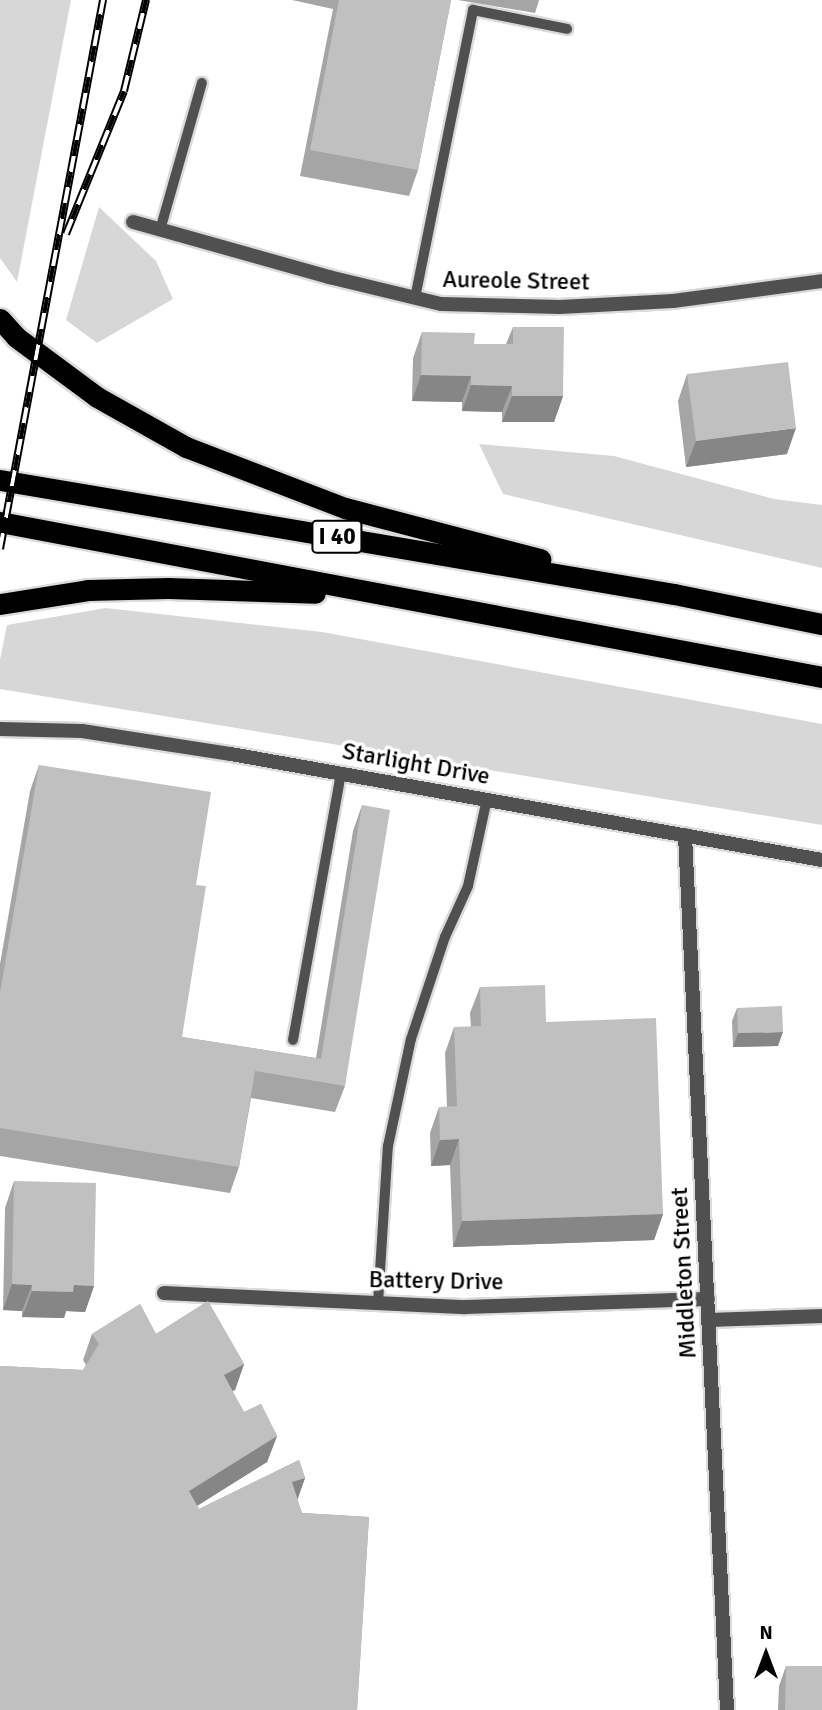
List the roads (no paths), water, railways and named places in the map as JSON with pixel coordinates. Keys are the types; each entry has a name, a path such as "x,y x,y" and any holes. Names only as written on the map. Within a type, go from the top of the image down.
{"highway":[{"path":"0,319 16,337 97,397 186,447 345,508 674,594"},
{"name":"I 40","path":"0,480 674,594 822,624"},
{"name":"I 40","path":"0,522 822,677"},
{"path":"0,604 88,590 114,589 382,595"}],"street":[{"name":"Aureole Street","path":"134,222 441,304 560,307 673,301 822,281"},
{"name":"Starlight Drive","path":"0,729 82,732 487,799 822,860"},
{"name":"Middleton Street","path":"685,835 727,1710"},
{"name":"Battery Drive","path":"164,1293 466,1307 708,1299"},
{"path":"709,1320 822,1316"}],"lane":[{"path":"415,298 473,10 567,29"},
{"path":"160,230 202,83"},
{"path":"293,1040 341,774"},
{"path":"378,1303 391,1132 411,1039 445,937 468,886 487,799"}],"railway":[{"path":"0,549 103,0"},
{"path":"66,234 124,91 146,0"}]}
